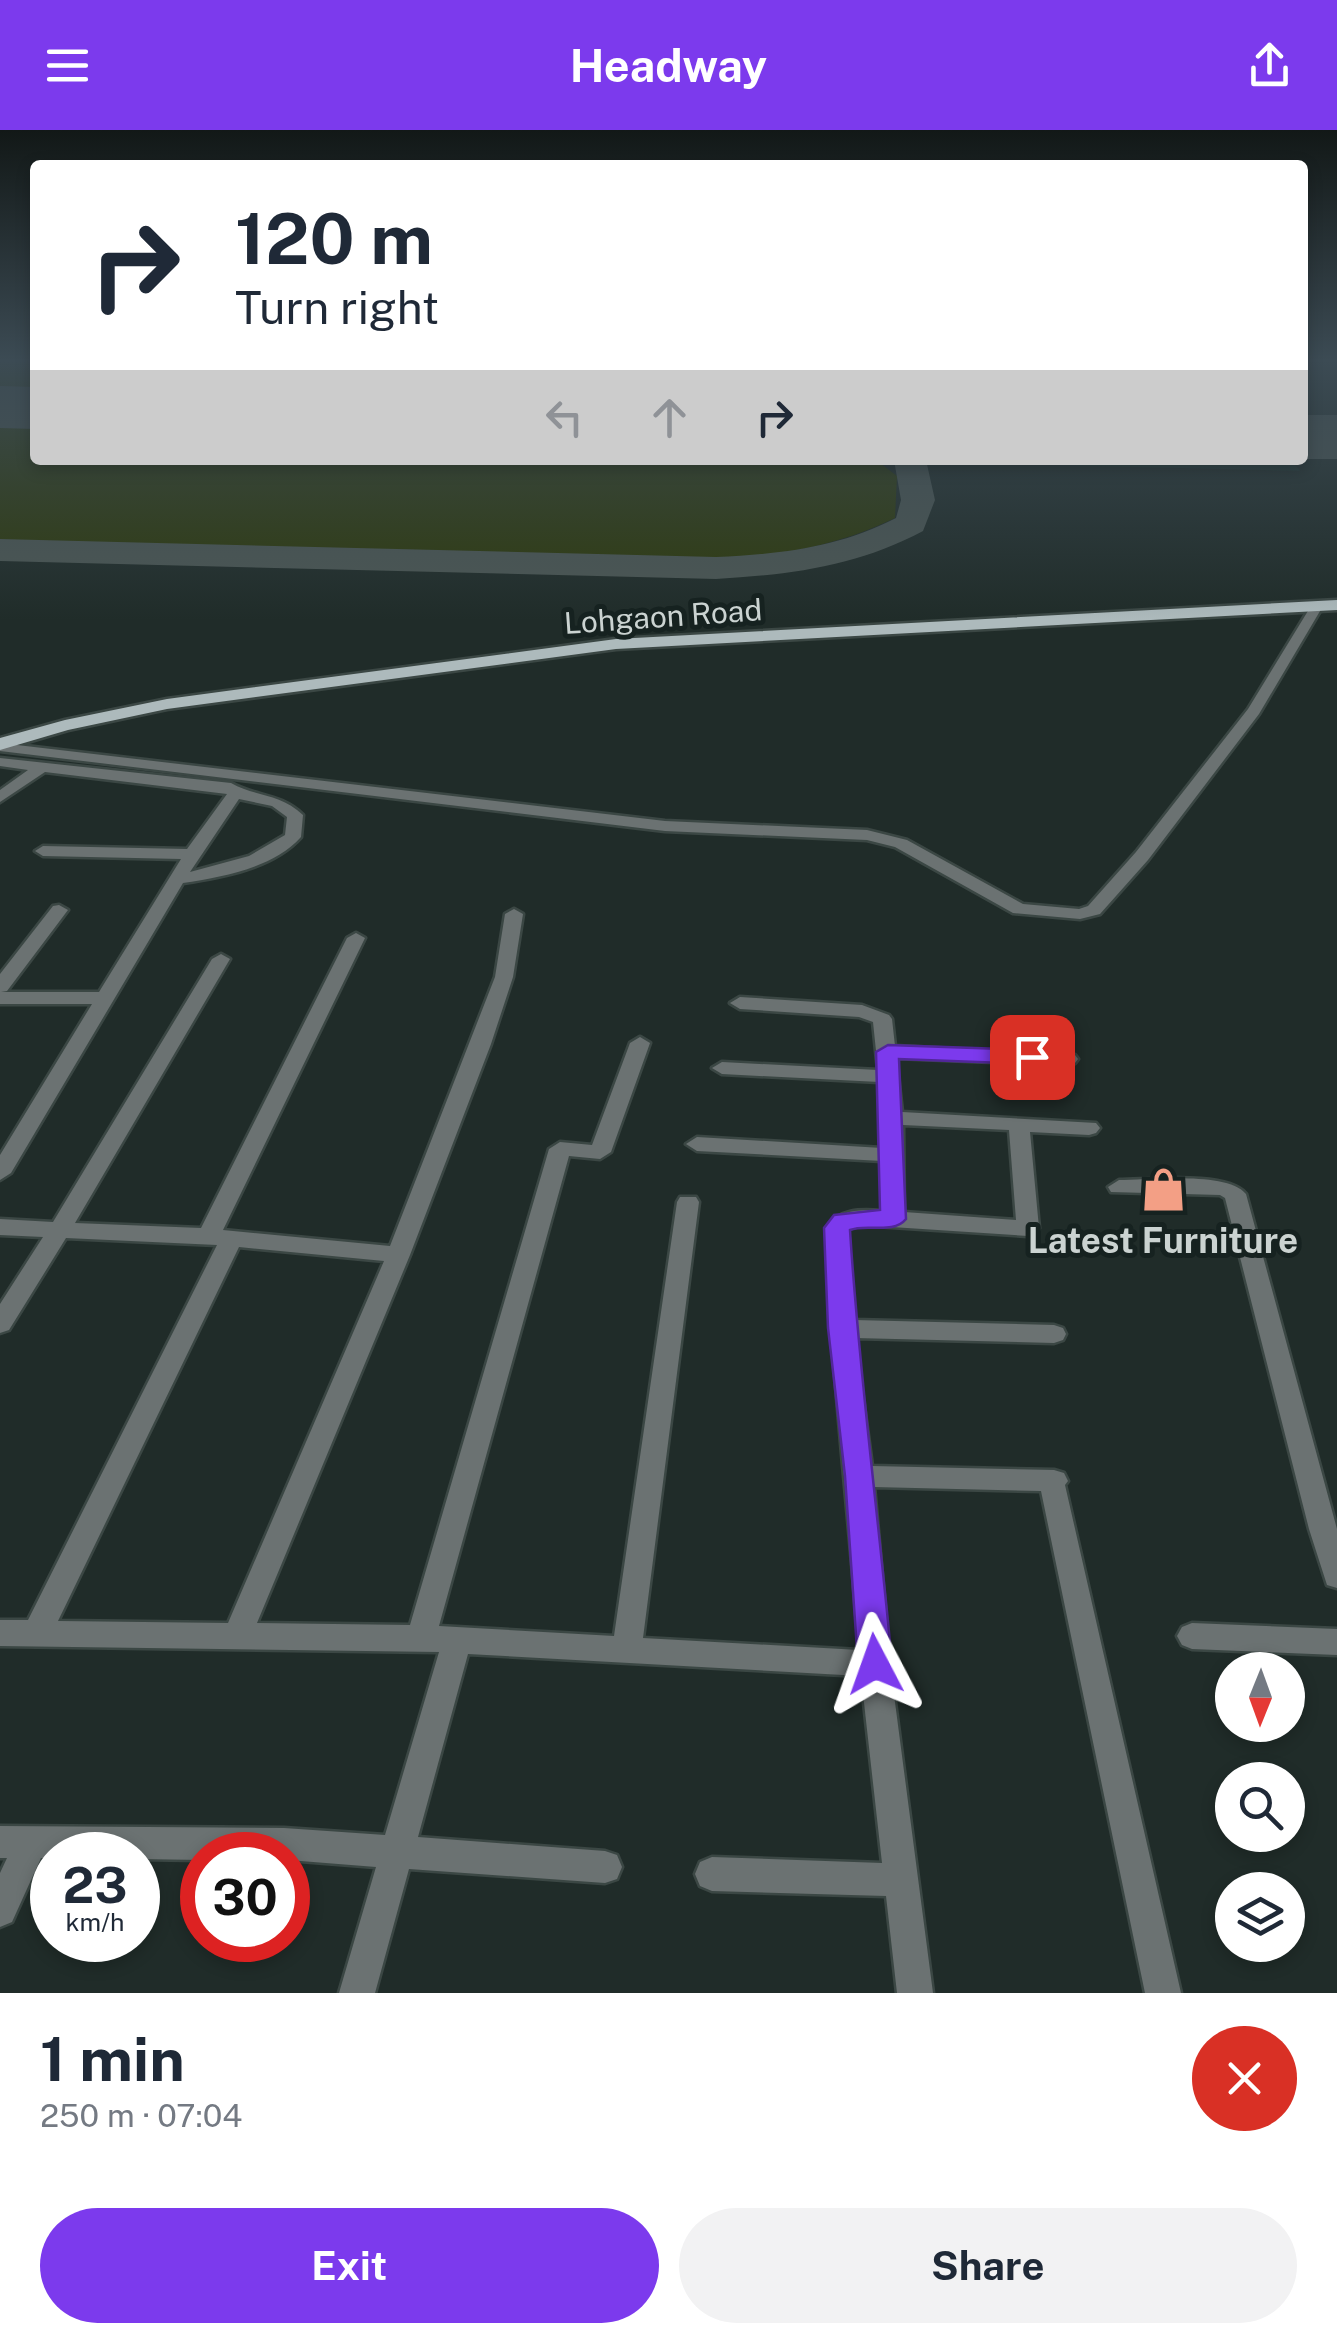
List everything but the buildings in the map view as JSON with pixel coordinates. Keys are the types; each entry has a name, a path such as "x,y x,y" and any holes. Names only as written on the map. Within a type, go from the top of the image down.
{"main road":[{"name":"Lohgaon Road","path":"0,746 65,725 167,704 616,644 1337,605"}],"street":[{"path":"0,746 665,826 868,836 902,844 1019,909 1080,914 1094,910 1142,856 1242,726 1317,606"},
{"path":"0,762 231,788 235,794 286,806 295,815 293,837 284,845 223,872 178,879"},
{"path":"0,797 41,767"},
{"path":"0,1173 192,854 235,794"},
{"path":"43,850 192,854"},
{"path":"0,987 59,910"},
{"path":"238,1634 398,1255 504,977 514,914"},
{"path":"37,1633 356,938"},
{"path":"0,1324 221,959"},
{"path":"0,998 107,998"},
{"path":"740,1003 874,1013 886,1029 893,1219"},
{"path":"421,1638 560,1149 600,1152 640,1042"},
{"path":"888,1052 1068,1059"},
{"path":"722,1068 890,1077"},
{"path":"892,1118 1089,1128"},
{"path":"916,1993 875,1664 860,1476 842,1328 837,1228 843,1221 861,1218 1028,1228 1019,1124"},
{"path":"697,1144 890,1154"},
{"path":"1119,1187 1224,1188 1235,1194 1281,1363 1304,1468 1337,1576"},
{"path":"627,1649 688,1202"},
{"path":"0,1227 220,1237 398,1255"},
{"path":"842,1328 1054,1334"},
{"path":"860,1476 1054,1485 1163,1993"},
{"path":"0,1633 421,1638 875,1664"},
{"path":"1192,1636 1337,1642"},
{"path":"357,1993 457,1640"},
{"path":"0,1910 16,1842 284,1844 605,1867"},
{"path":"712,1874 902,1880"}],"shaded area":[{"path":"1051,465 1295,465 1300,471"}],"green space":[{"path":"0,446 30,446 30,465 883,465 897,476 895,518 809,548 718,560 0,542"}],"taxiway":[{"path":"0,550 716,568 767,565 841,553 911,524 918,500 911,465"}],"place":[{"name":"Latest Furniture","path":"1163,1190"}],"route":[{"path":"875,1664 860,1476 842,1328 837,1228 843,1221 861,1218 893,1219 888,1052 1032,1057"}]}
